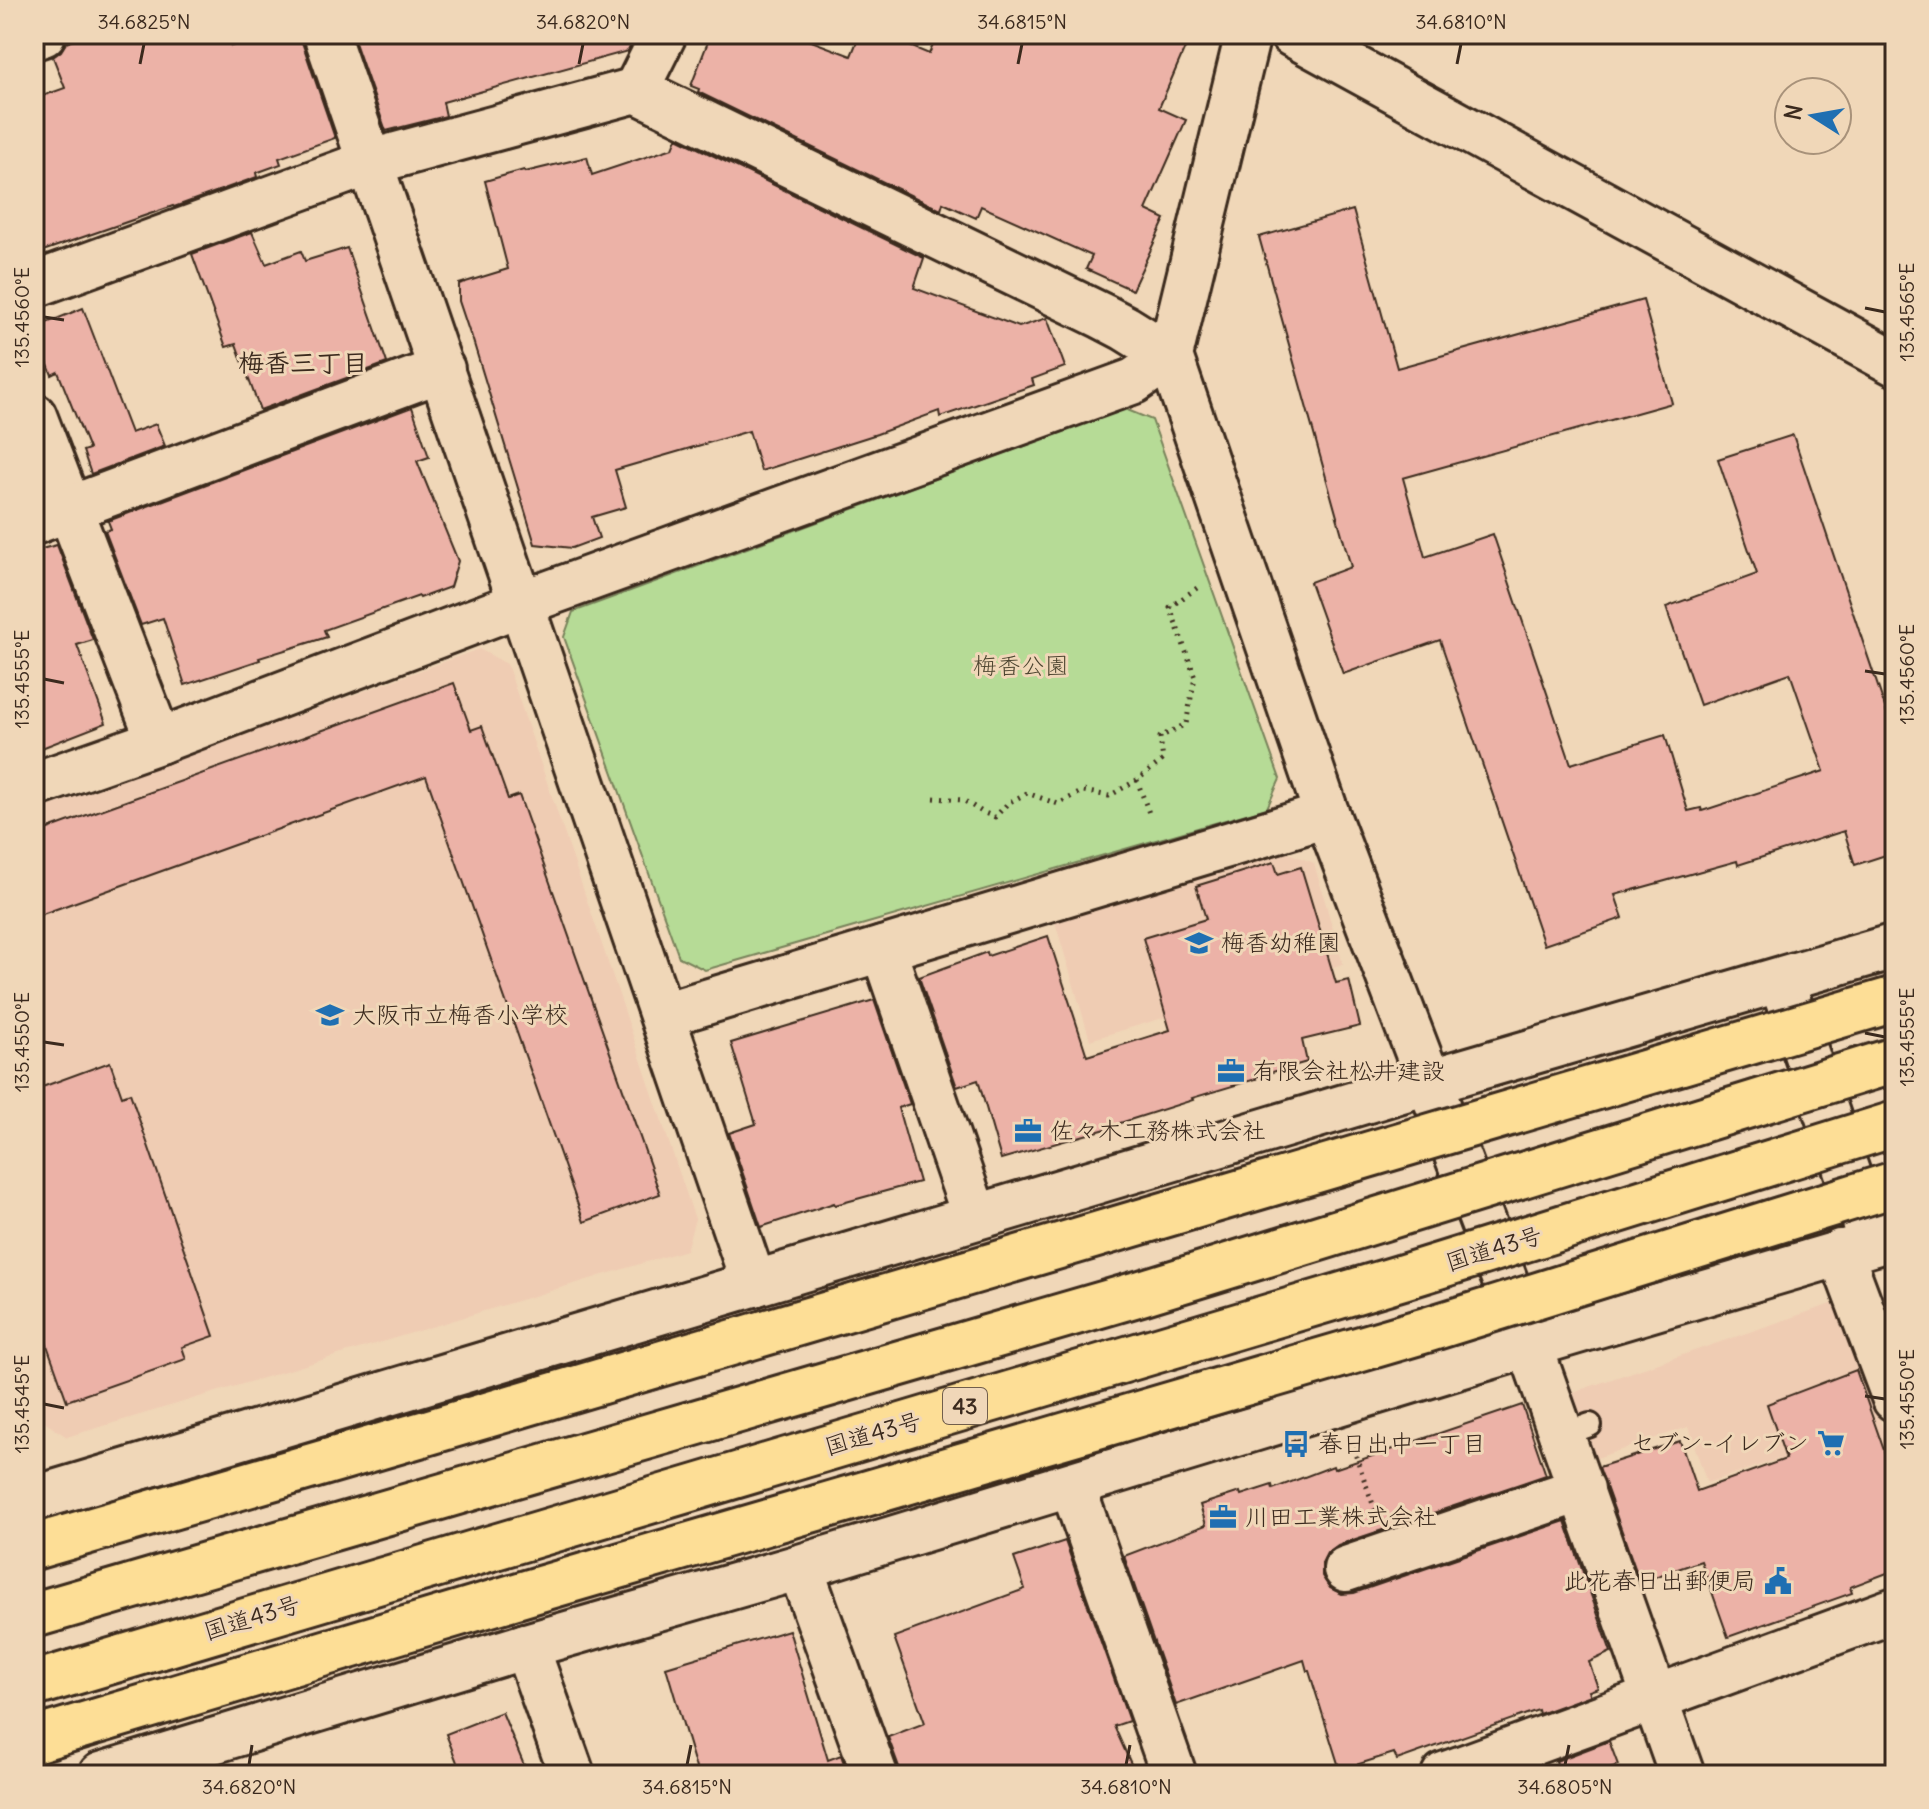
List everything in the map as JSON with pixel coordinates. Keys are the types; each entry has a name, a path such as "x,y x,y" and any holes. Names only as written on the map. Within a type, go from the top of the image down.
{"highway":[{"path":"34,1547 1895,999"},
{"name":"43","path":"34,1615 1141,1293 1895,1060"},
{"name":"国道43号","path":"34,1684 1403,1277 1895,1124"},
{"name":"43","path":"34,1740 1426,1330 1895,1184"}],"street":[{"path":"34,37 43,34"},
{"path":"326,34 754,1284"},
{"path":"636,90 664,34"},
{"path":"1248,34 1170,356 1327,815 1530,1346 1576,1430 1582,1489 1682,1775"},
{"path":"1292,34 1895,363"},
{"path":"34,285 371,162 636,90 1102,316 1170,356"},
{"path":"34,785 159,741 522,603 1134,381 1170,356"},
{"path":"52,515 442,369"},
{"path":"34,416 52,515 159,741"},
{"path":"663,1015 1327,815"},
{"path":"35,1495 1895,946"},
{"path":"883,949 975,1217"},
{"path":"1781,978 1869,1244 1895,1399"},
{"path":"101,1775 145,1769 526,1646 800,1567 1869,1244"},
{"path":"1072,1485 1174,1775"},
{"path":"1346,1569 1582,1489"},
{"path":"800,1567 875,1775"},
{"path":"1444,1775 1895,1610"},
{"path":"526,1646 572,1775"}],"path":[{"path":"934,798 963,800 995,817 1008,803 1027,793 1058,804 1083,791 1109,796 1163,760 1160,737 1186,724 1195,677 1170,607 1209,581"},
{"path":"1350,1440 1391,1554"}],"shaded area":[{"name":"大阪市立梅香小学校","path":"479,649 507,664 695,1219 686,1250 67,1437 41,1420 34,1401 34,812"},
{"name":"梅香幼稚園","path":"1288,853 1314,863 1343,964 1090,1040 1055,922"},
{"path":"1840,1301 1895,1466 1895,1505 1804,1535 1779,1459 1707,1483 1688,1427 1594,1459 1571,1393"}],"green space":[{"name":"梅香公園","path":"1125,409 1152,420 1280,779 1267,808 705,970 679,957 564,637 573,612"}],"building":[{"path":"89,34 226,34 231,46 273,34 302,34 302,42 335,138 279,158 281,164 256,173 257,177 34,254 34,99 65,88 53,57 66,43"},
{"path":"352,34 636,34 628,51 443,102 446,116 386,131"},
{"path":"711,34 793,34 851,56 860,34 881,34 929,54 938,34 1191,34 1159,108 1186,120 1146,210 1165,219 1132,290 1086,269 1092,256 981,206 976,218 943,203 941,210 698,92 699,89 691,86"},
{"path":"677,138 924,258 914,288 1019,327 1047,318 1065,367 1032,379 1034,385 940,417 939,411 761,471 749,431 615,470 626,507 592,517 599,538 572,548 535,544 459,301 459,284 508,269 485,181 587,157 592,175 673,148"},
{"path":"1353,210 1397,368 1643,300 1672,403 1403,478 1425,557 1493,534 1571,764 1665,735 1688,811 1701,808 1702,811 1824,771 1790,673 1700,705 1666,607 1757,574 1718,459 1793,435 1895,737 1895,852 1855,865 1844,831 1738,865 1737,861 1615,895 1623,918 1544,945 1440,640 1343,674 1310,582 1351,567 1259,237"},
{"path":"252,232 266,264 301,251 305,261 347,248 387,363 260,410 236,344 226,347 192,254"},
{"path":"83,308 131,433 156,424 165,446 91,474 83,451 89,449 58,372 52,375 34,328"},
{"path":"412,407 429,457 417,461 458,561 450,587 324,630 327,637 185,685 163,618 141,625 105,531 111,529 108,521"},
{"path":"57,545 93,640 77,645 106,723 34,751 34,546 41,549"},
{"path":"454,683 471,730 482,726 508,799 519,795 660,1194 584,1222 426,776 34,917 34,834"},
{"path":"1274,862 1278,874 1301,867 1336,983 1349,980 1360,1026 1302,1040 1307,1062 1192,1098 1120,1125 1001,1159 978,1080 957,1087 919,977 987,952 988,956 1048,936 1087,1056 1170,1030 1143,938 1206,919 1196,886"},
{"path":"874,1000 910,1104 898,1108 919,1182 834,1203 761,1227 729,1133 756,1124 731,1043"},
{"path":"110,1062 122,1096 130,1093 214,1336 182,1347 186,1359 67,1401 34,1309 34,1090"},
{"path":"1856,1370 1895,1482 1895,1570 1850,1587 1852,1593 1728,1637 1701,1561 1640,1582 1599,1467 1680,1441 1697,1491 1786,1459 1767,1404"},
{"path":"1522,1405 1546,1475 1338,1545 1327,1553 1322,1563 1322,1576 1330,1588 1342,1594 1354,1593 1565,1521 1611,1652 1589,1662 1598,1688 1589,1691 1591,1695 1539,1714 1538,1710 1397,1760 1394,1753 1340,1770 1304,1660 1176,1705 1124,1556 1206,1525 1200,1505 1240,1492 1241,1495 1272,1485 1273,1489 1333,1466 1334,1469"},
{"path":"1065,1541 1129,1721 1114,1726 1136,1775 899,1775 888,1737 925,1723 894,1637 1025,1589 1014,1558"},
{"path":"789,1630 828,1760 841,1755 848,1775 698,1775 666,1667"},
{"path":"502,1712 528,1775 462,1775 446,1734"},
{"path":"1609,1741 1618,1765 1591,1775 1561,1775 1556,1761"}],"place":[{"name":"梅香幼稚園","path":"1199,943"},
{"name":"大阪市立梅香小学校","path":"330,1015"},
{"name":"有限会社松井建設","path":"1231,1071"},
{"name":"佐々木工務株式会社","path":"1028,1131"},
{"name":"セブン-イレブン","path":"1831,1443"},
{"name":"春日出中一丁目","path":"1296,1444"},
{"name":"川田工業株式会社","path":"1223,1517"},
{"name":"此花春日出郵便局","path":"1778,1581"}],"district":[{"name":"梅香三丁目","path":"303,363"}]}
